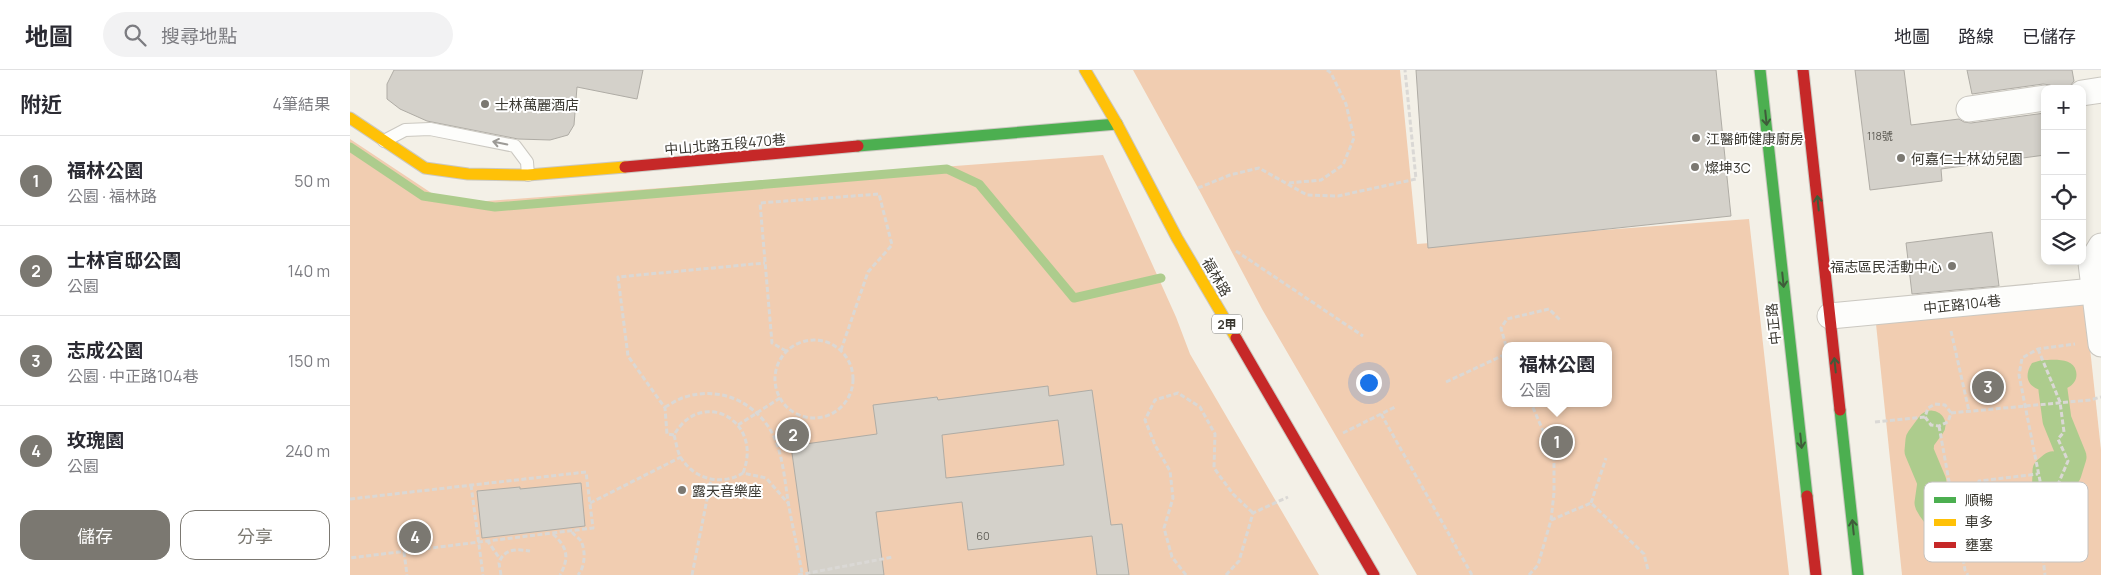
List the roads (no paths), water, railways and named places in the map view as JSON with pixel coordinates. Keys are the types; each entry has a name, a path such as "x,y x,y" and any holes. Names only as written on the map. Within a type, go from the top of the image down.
{"main road":[{"name":"福林路","path":"1085,70 1117,124 1177,238 1374,575"},
{"name":"中正路","path":"1760,70 1816,575"},
{"path":"1803,70 1858,575"},
{"name":"中山北路五段470巷","path":"350,118 425,168 468,174 528,175 1117,124"}],"street":[{"path":"2086,92 2101,90"},
{"path":"1969,109 2041,99"},
{"path":"2092,343 2094,291 2091,263 2101,246"},
{"name":"中正路104巷","path":"1830,316 2094,291"}],"lane":[{"path":"384,141 405,130 430,129 515,146 527,162 528,175"},
{"path":"1359,550 1360,575"}],"waterway":[{"path":"350,147 423,196 495,207 947,169 979,184 1074,298 1161,278"},
{"path":"2047,482 2047,471 2053,466 2067,473 2072,457 2057,420 2053,390"},
{"path":"1931,425 1920,440 1919,451 1932,482"}],"place":[{"name":"士林萬麗酒店","path":"485,104"},
{"name":"江醫師健康廚房","path":"1696,138"},
{"name":"何嘉仁士林幼兒園","path":"1901,158"},
{"name":"燦坤3C","path":"1695,167"},
{"name":"福志區民活動中心","path":"1952,266"},
{"name":"志成公園","path":"1988,387"},
{"name":"士林官邸公園","path":"793,435"},
{"name":"福林公園","path":"1557,442"},
{"name":"露天音樂座","path":"682,490"},
{"name":"玫瑰園","path":"415,537"}]}
